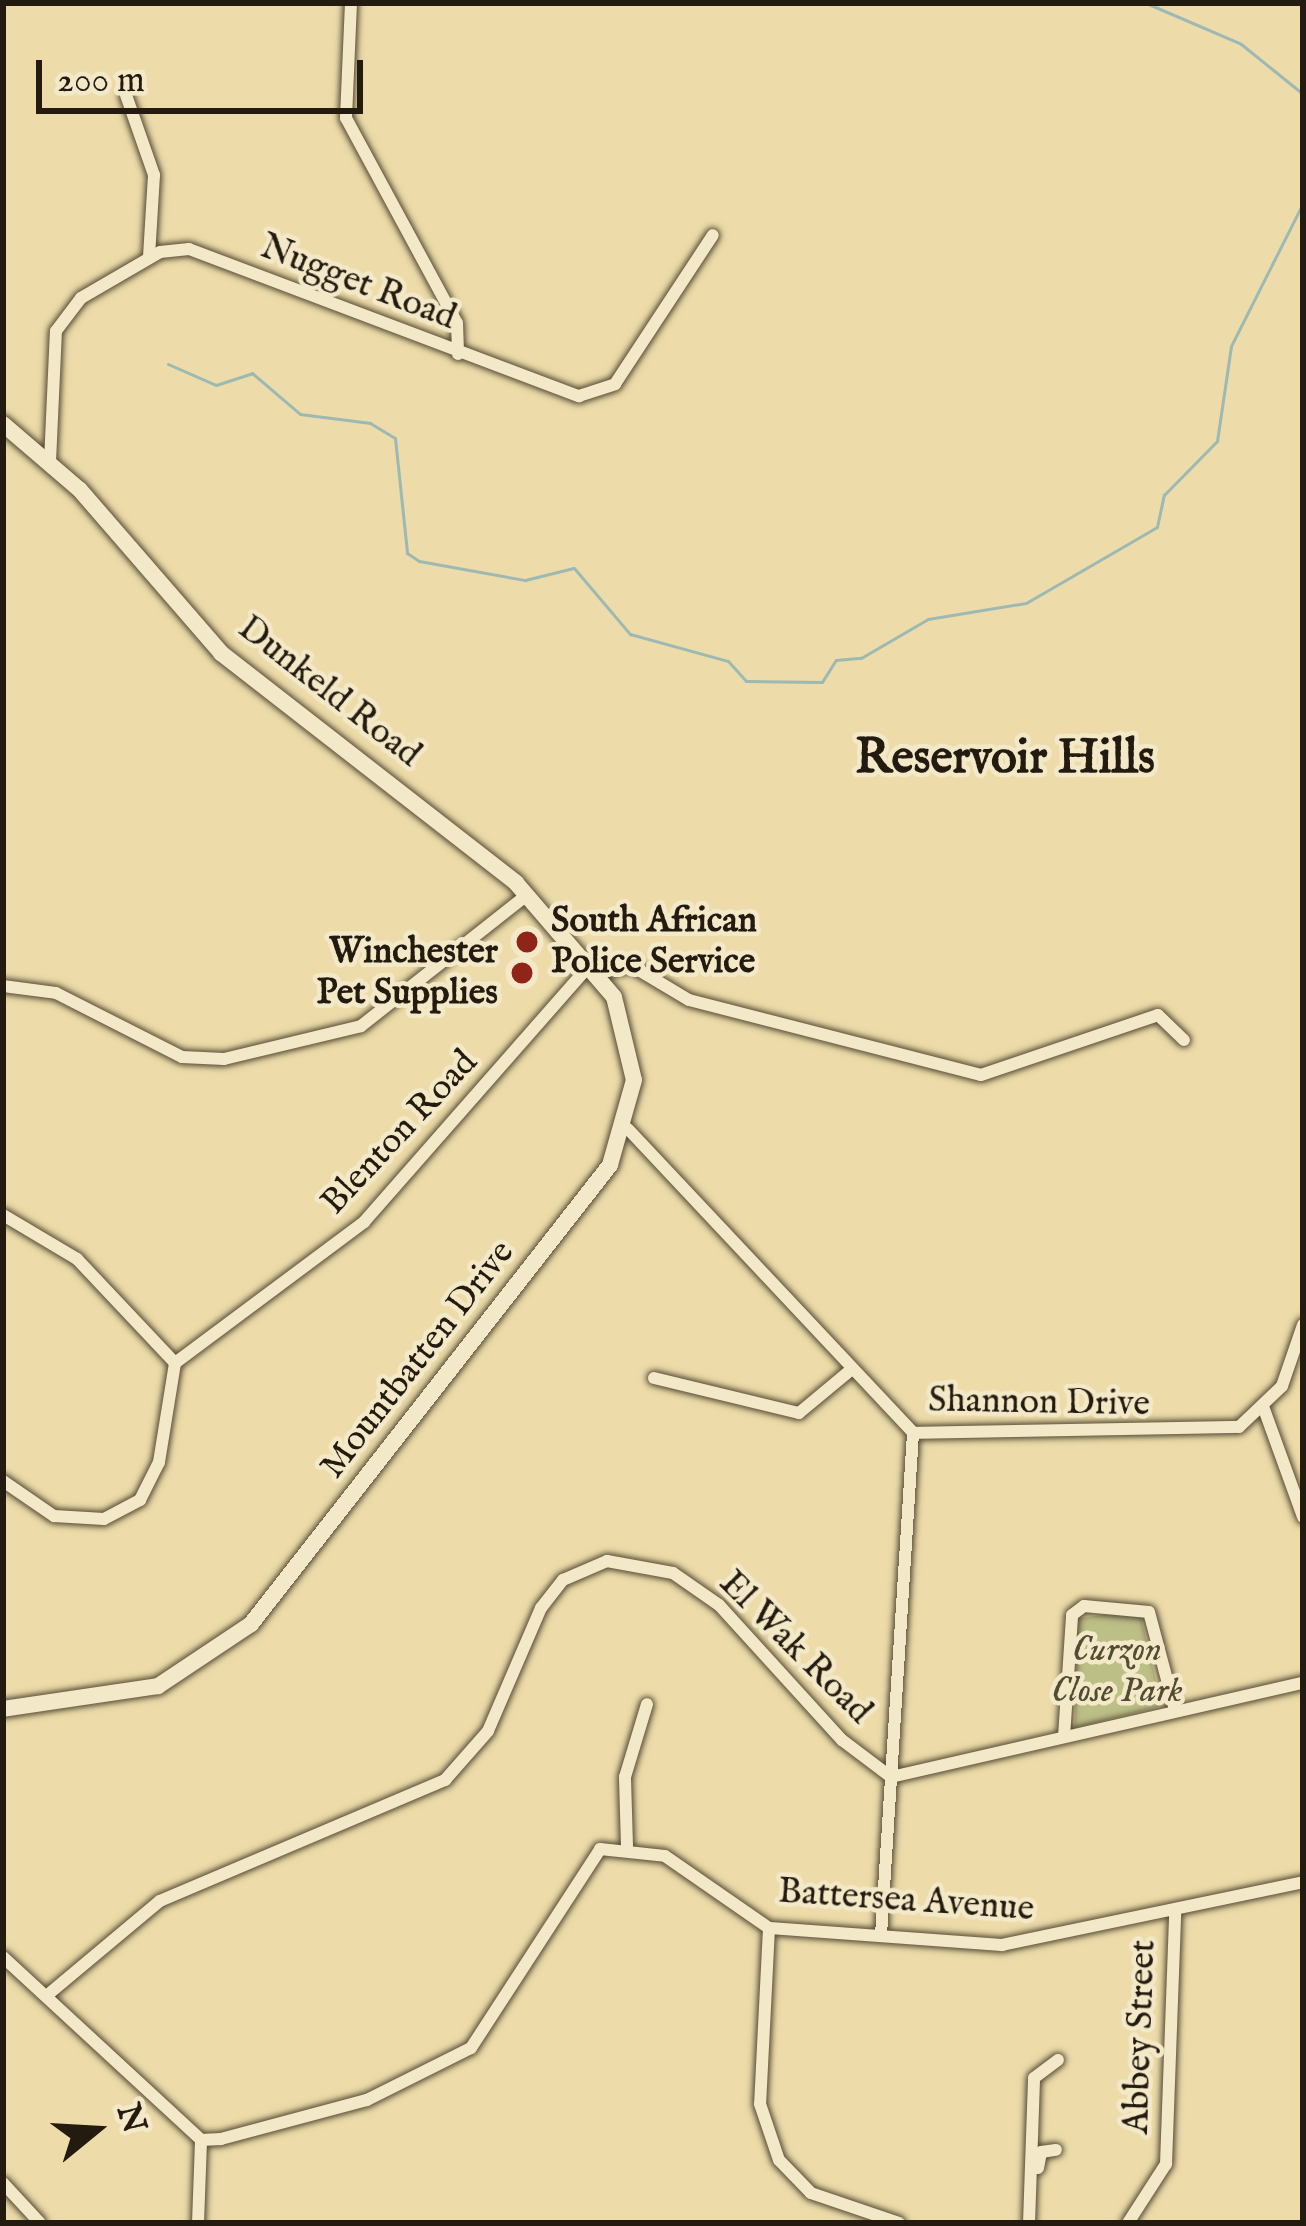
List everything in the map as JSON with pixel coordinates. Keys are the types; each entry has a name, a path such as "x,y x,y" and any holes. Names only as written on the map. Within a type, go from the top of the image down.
{"main road":[{"name":"Dunkeld Road","path":"3,424 50,462 221,652 527,895"},
{"path":"527,895 594,969 629,1042 628,1129"},
{"name":"Mountbatten Drive","path":"3,1709 158,1686 251,1624 628,1129"}],"street":[{"path":"351,3 346,118 457,323 458,354"},
{"path":"50,462 56,331 81,298 149,256 154,175 126,95"},
{"name":"Nugget Road","path":"149,256 189,249 571,396 604,391 713,235"},
{"path":"3,986 56,993 182,1057 224,1060 361,1026 527,895"},
{"path":"594,969 625,964 707,1006 981,1075 1158,1015 1184,1040"},
{"name":"Blenton Road","path":"176,1364 364,1222 594,969"},
{"name":"Shannon Drive","path":"628,1129 913,1432 1206,1434 1264,1409"},
{"path":"3,1215 77,1259 176,1364 160,1462 140,1500 104,1519 54,1516 3,1481"},
{"path":"1303,1325 1264,1409 1303,1516"},
{"path":"654,1378 800,1413 852,1369"},
{"path":"881,1934 913,1432"},
{"name":"El Wak Road","path":"52,1992 160,1900 445,1780 488,1731 541,1608 563,1580 608,1561 673,1573 719,1605 842,1740 891,1777"},
{"path":"1064,1738 1072,1616 1084,1606 1149,1612 1174,1710"},
{"path":"891,1777 1303,1684"},
{"path":"201,2140 367,2100 471,2048 547,1942 586,1858 627,1846 625,1777 647,1704"},
{"name":"Battersea Avenue","path":"627,1846 688,1868 769,1928 1002,1945 1175,1914 1303,1882"},
{"name":"Abbey Street","path":"1128,2223 1166,2164 1175,1914"},
{"path":"769,1928 760,2104 779,2160 811,2193 899,2223"},
{"path":"3,1957 52,1992 201,2140 198,2223"},
{"path":"1032,2223 1034,2078 1058,2060"},
{"path":"1032,2223 1038,2156 1056,2150"},
{"path":"3,2183 40,2223"}],"green space":[{"name":"Curzon Close Park","path":"1139,1609 1162,1706 1075,1728 1076,1619"}],"waterway":[{"path":"1146,3 1241,44 1303,94"},
{"path":"168,364 216,385 252,373 300,414 370,423 395,438 407,553 419,561 525,580 574,568 630,634 728,661 746,681 822,682 836,660 861,658 928,619 1026,603 1157,527 1164,495 1217,441 1231,346 1303,203"}],"place":[{"name":"South African Police Service","path":"527,942"},
{"name":"Winchester Pet Supplies","path":"522,973"}],"district":[{"name":"Reservoir Hills","path":"1005,760"}]}
